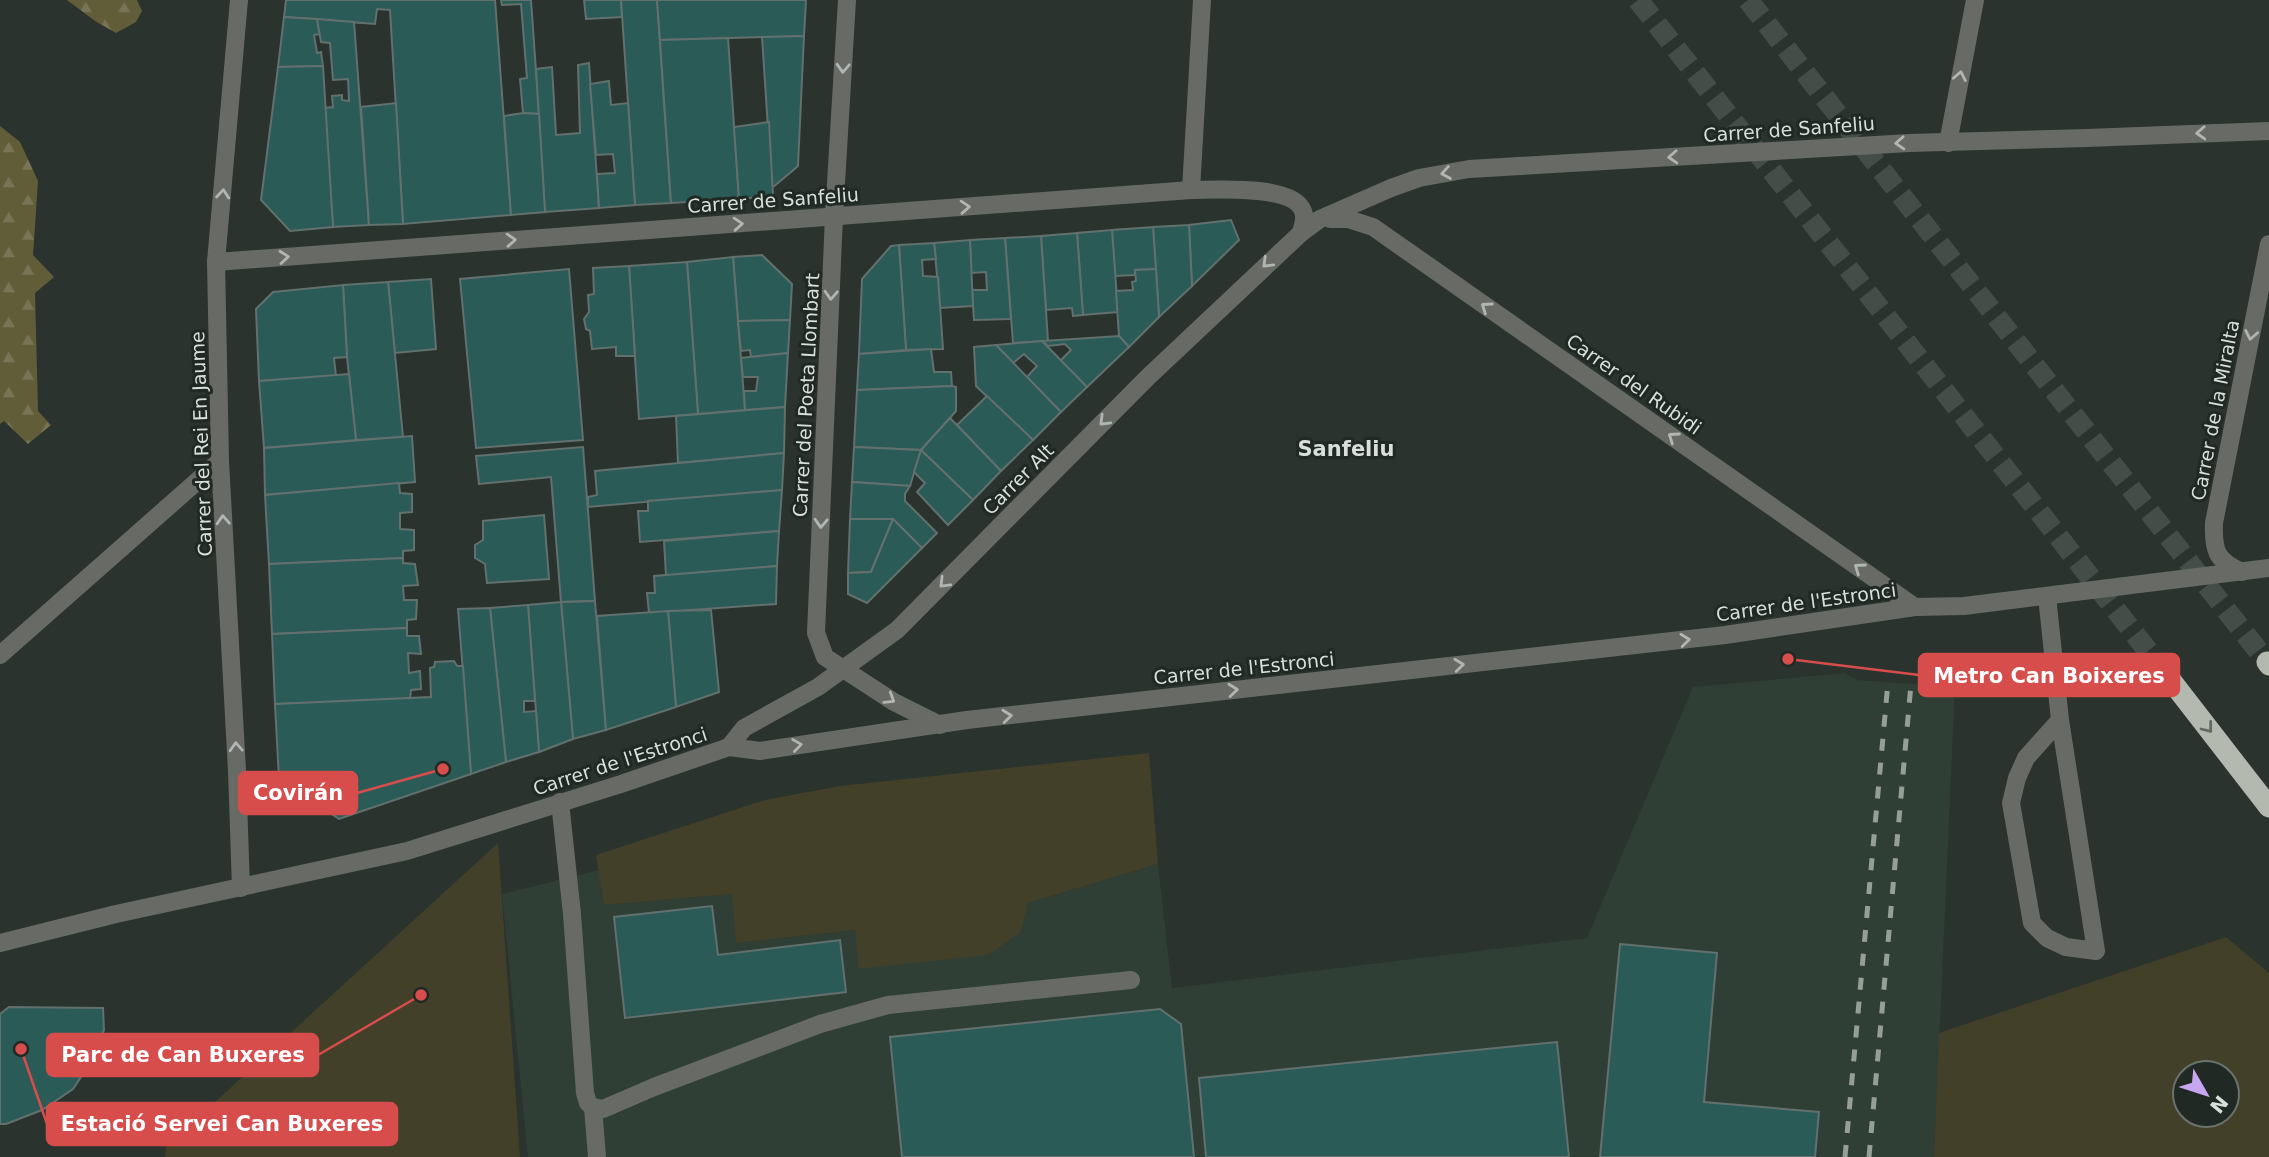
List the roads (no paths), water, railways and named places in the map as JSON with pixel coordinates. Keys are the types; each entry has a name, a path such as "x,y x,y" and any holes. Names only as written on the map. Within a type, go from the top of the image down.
{"highway":[{"path":"2166,674 2269,807"}],"street":[{"name":"Carrer del Rei En Jaume","path":"239,0 216,262 220,461 241,888"},
{"name":"Carrer del Poeta Llombart","path":"847,0 834,216 817,633 825,657 894,702 940,725"},
{"path":"1191,190 1202,0"},
{"path":"1948,143 1975,0"},
{"name":"Carrer de Sanfeliu","path":"1320,219 1419,178 1469,169 1909,142 1948,143 2269,131"},
{"name":"Carrer de Sanfeliu","path":"216,262 1191,190 1243,190 1286,195 1298,203 1303,211 1301,233"},
{"name":"Carrer Alt","path":"729,747 744,728 818,687 897,630 1148,377 1301,233 1320,219"},
{"name":"Carrer del Rubidi","path":"1320,219 1348,219 1373,227 1915,607"},
{"name":"Carrer de la Miralta","path":"2242,572 2219,557 2213,539 2214,523 2269,244"},
{"path":"0,655 220,461"},
{"name":"Carrer de l'Estronci","path":"0,943 116,914 407,851 729,747 761,751 940,725 1725,635 1915,607 1964,606 2269,568"},
{"path":"2047,596 2060,720 2096,951 2066,947 2047,938 2032,923 2011,803 2017,778 2026,758 2060,720"},
{"path":"560,802 571,903 585,1093 588,1103 593,1107 603,1109 820,1024 888,1005 1131,980"},
{"path":"593,1107 597,1157"}],"tunnel":[{"path":"1638,0 2166,674"},
{"path":"1748,0 2267,662"}],"railway":[{"path":"1845,1157 1888,682"},
{"path":"1869,1157 1911,684"}],"place":[{"name":"Metro Can Boixeres","path":"1788,659"},
{"name":"Covirán","path":"443,769"},
{"name":"Parc de Can Buxeres","path":"421,995"},
{"name":"Estació Servei Can Buxeres","path":"21,1049"}],"district":[{"name":"Sanfeliu","path":"1346,449"}]}
